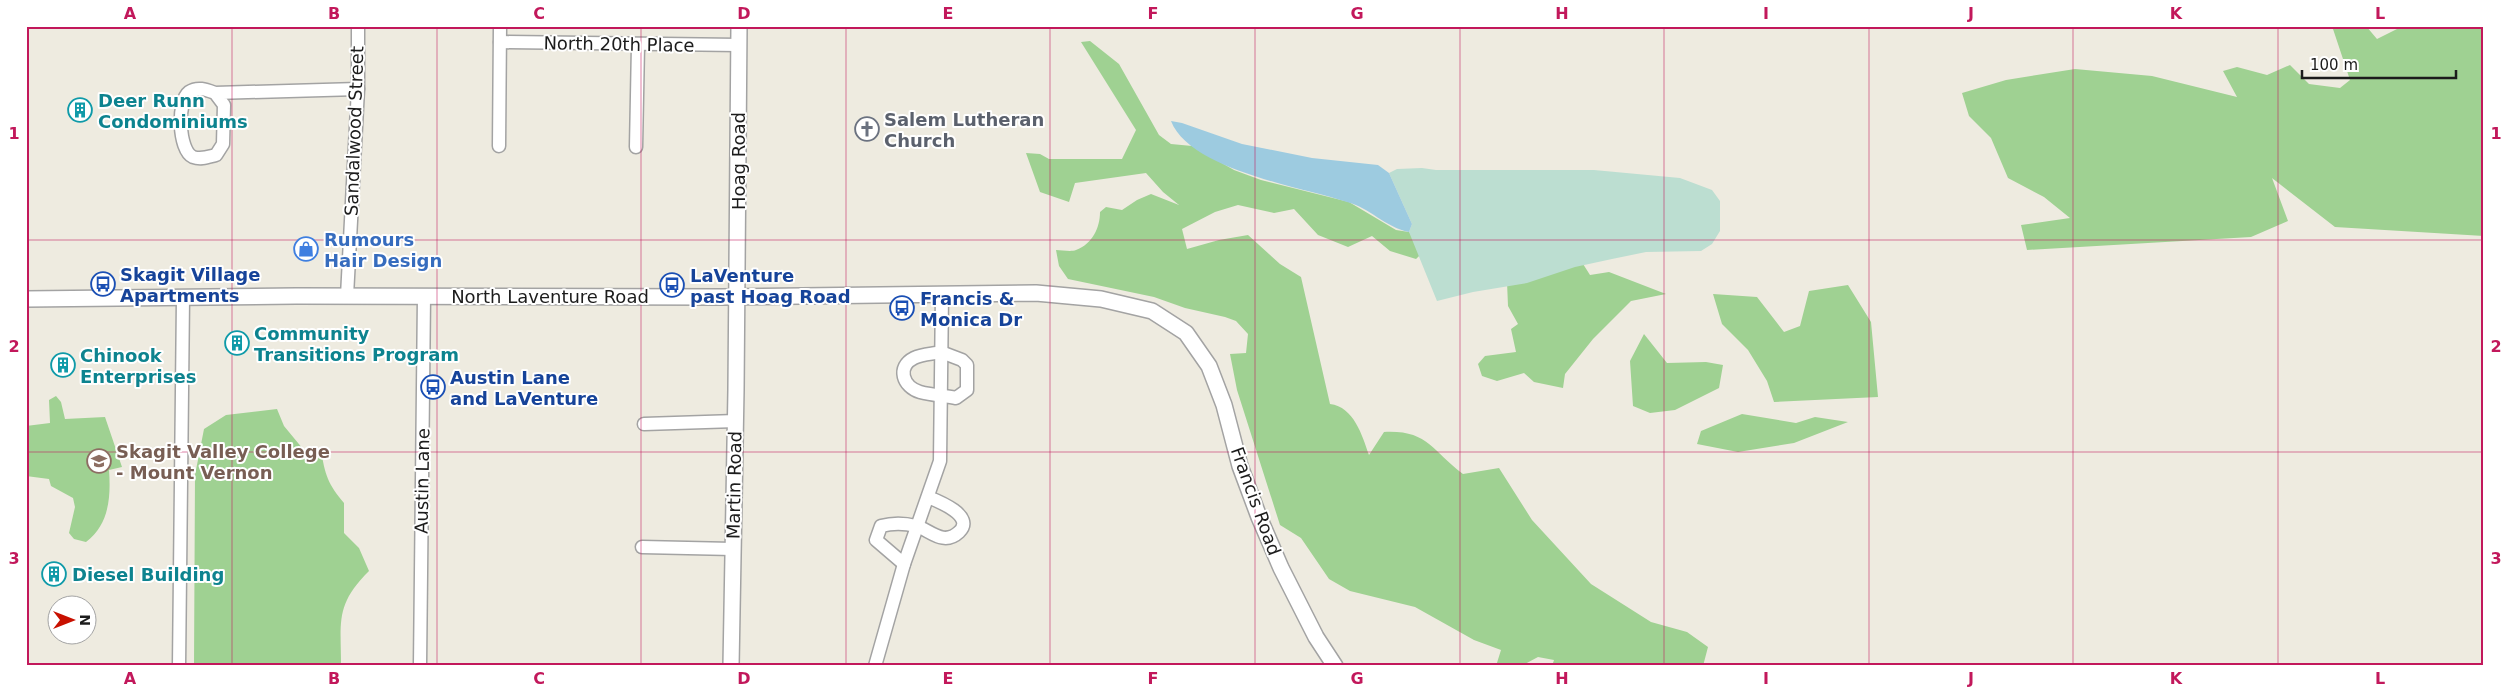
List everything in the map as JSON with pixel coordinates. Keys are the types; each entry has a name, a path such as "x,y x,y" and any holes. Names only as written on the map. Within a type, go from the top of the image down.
{"street":[{"name":"Sandalwood Street","path":"347,296 358,89 358,26"},
{"path":"499,146 500,26"},
{"name":"Hoag Road","path":"736,296 739,26"},
{"name":"North 20th Place","path":"500,42 739,45"},
{"path":"636,147 638,45"},
{"path":"215,93 224,105 223,144 216,155 202,158 194,157 187,153 182,144 182,104 189,92 201,88 215,93 358,89"},
{"name":"North Laventure Road","path":"26,299 1036,293 1101,299 1152,311 1186,333"},
{"path":"876,666 904,564 940,461 942,294"},
{"name":"Austin Lane","path":"420,666 424,296"},
{"name":"Martin Road","path":"731,666 736,422 736,296"},
{"path":"179,666 183,298"},
{"name":"Francis Road","path":"1186,333 1209,366 1224,405 1240,466 1281,568 1316,637 1335,666"},
{"path":"941,352 962,360 967,365 969,378 967,390 956,398 921,392 910,388 904,379 902,372 907,362 916,357 941,352"},
{"name":"Martin Road","path":"644,424 736,422"},
{"path":"904,564 876,540 881,526 892,523 918,526 930,534 942,537 950,537 960,532 962,525 960,514 948,505 928,497"},
{"name":"Martin Road","path":"642,547 733,548"}],"green space":[{"path":"2332,26 2366,26 2377,39 2403,26 2484,26 2484,236 2335,227 2272,178 2288,221 2251,237 2027,250 2021,225 2070,218 2044,197 2008,178 1991,138 1969,116 1962,93 2006,80 2075,69 2152,76 2237,97 2223,71 2237,67 2267,75 2290,65 2309,84 2340,88 2350,80"},
{"path":"1090,41 1119,64 1159,135 1171,144 1192,146 1234,170 1261,180 1349,202 1396,230 1409,232 1427,248 1416,259 1390,251 1372,236 1348,247 1318,235 1294,209 1274,213 1238,205 1215,212 1182,229 1187,249 1219,240 1248,235 1280,264 1301,277 1330,404 1345,410 1351,416 1360,431 1369,455 1384,432 1399,432 1410,434 1428,443 1463,474 1499,468 1532,520 1591,584 1651,622 1687,632 1708,647 1703,666 1552,666 1554,660 1538,657 1521,666 1496,666 1501,650 1474,640 1415,607 1350,591 1329,579 1301,538 1280,525 1237,390 1230,354 1246,353 1248,334 1236,321 1225,317 1185,308 1154,297 1068,279 1059,266 1056,250 1074,251 1091,240 1097,229 1100,212 1106,207 1122,210 1137,200 1151,194 1179,205 1163,192 1146,173 1075,183 1069,202 1040,192 1026,153 1040,154 1049,159 1122,159 1136,130 1081,42"},
{"path":"1422,168 1436,170 1594,170 1680,178 1712,190 1720,201 1720,231 1712,244 1701,251 1646,252 1575,267 1527,283 1473,292 1437,301 1409,232 1412,224 1389,173 1397,169"},
{"path":"1578,256 1590,275 1609,272 1666,294 1631,301 1593,339 1565,374 1563,388 1534,382 1524,373 1497,381 1482,376 1478,364 1485,356 1516,352 1511,329 1518,324 1508,306 1507,282"},
{"path":"1848,285 1871,322 1878,397 1774,402 1767,381 1748,350 1722,324 1713,294 1757,297 1784,332 1800,326 1809,291"},
{"path":"1644,334 1667,363 1706,362 1723,365 1719,388 1675,410 1650,413 1633,406 1630,361"},
{"path":"56,396 61,402 65,419 105,417 122,467 109,470 107,510 100,527 86,542 74,539 69,533 75,507 73,498 51,486 49,479 26,476 26,426 50,423 49,400"},
{"path":"277,409 284,426 303,449 321,450 328,479 344,503 344,533 359,548 369,571 350,594 342,614 341,666 194,666 195,475 204,429 226,415"},
{"path":"1742,414 1796,423 1815,417 1848,422 1794,443 1738,452 1697,444 1701,431"},
{"path":"26,663 95,663 96,666 26,666"}],"water":[{"path":"1171,121 1242,144 1312,158 1378,165 1389,173 1412,224 1409,232 1392,226 1355,205 1277,183 1223,164 1200,152 1182,138"}],"place":[{"name":"Deer Runn Condominiums","path":"80,110"},
{"name":"Salem Lutheran Church","path":"867,129"},
{"name":"Rumours Hair Design","path":"306,249"},
{"name":"Skagit Village Apartments","path":"103,284"},
{"name":"LaVenture past Hoag Road","path":"672,285"},
{"name":"Francis & Monica Dr","path":"902,308"},
{"name":"Community Transitions Program","path":"237,343"},
{"name":"Chinook Enterprises","path":"63,365"},
{"name":"Austin Lane and LaVenture","path":"433,387"},
{"name":"Skagit Valley College - Mount Vernon","path":"99,461"},
{"name":"Diesel Building","path":"54,574"}]}
